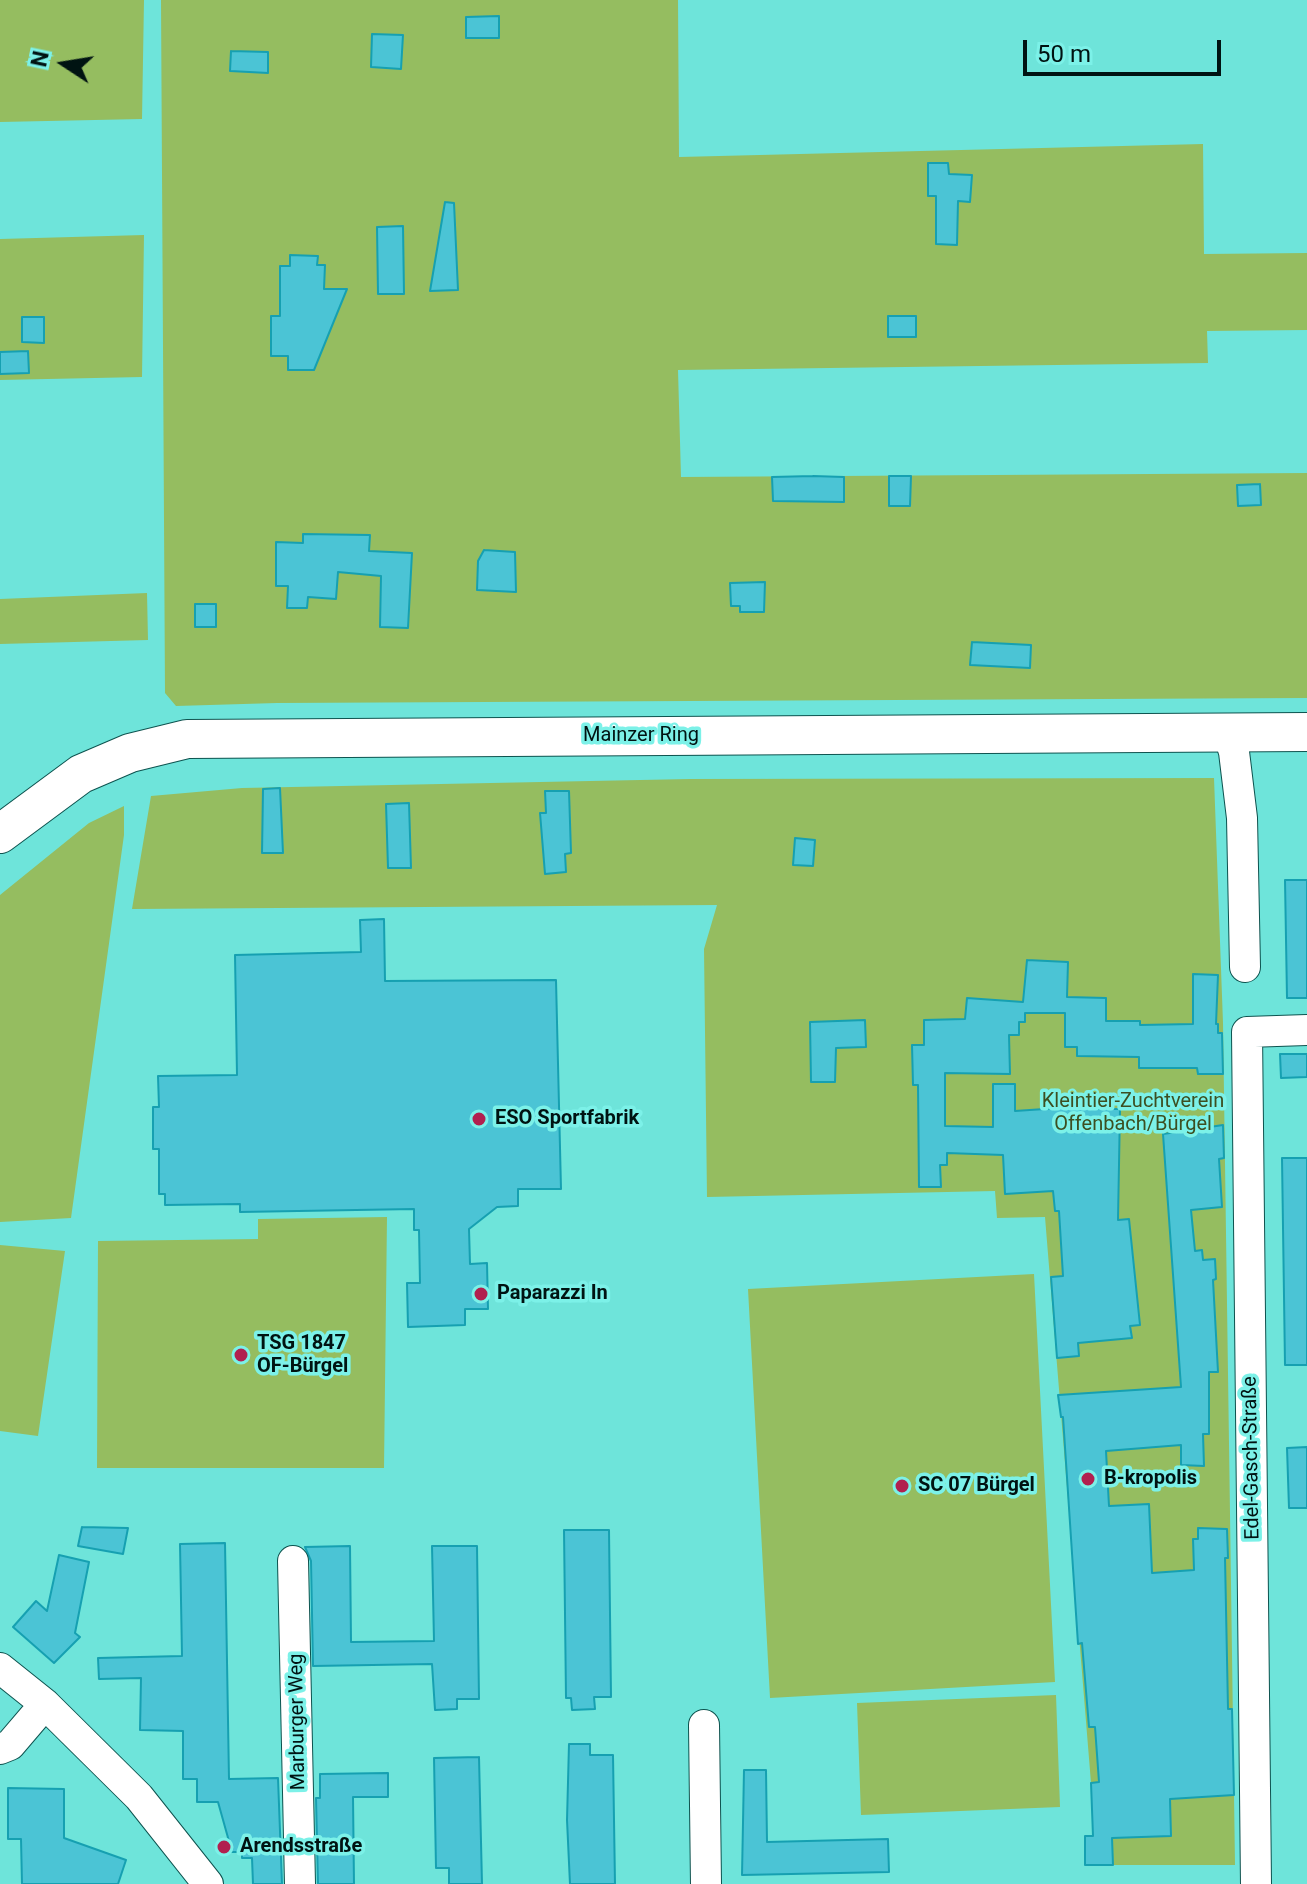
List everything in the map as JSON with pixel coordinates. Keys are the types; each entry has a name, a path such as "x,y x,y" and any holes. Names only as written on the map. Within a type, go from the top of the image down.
{"street":[{"name":"Mainzer Ring","path":"0,834 81,774 130,753 187,739 1307,732"},
{"path":"1228,733 1234,752 1242,818 1245,967"},
{"name":"Edel-Gasch-Straße","path":"1256,1884 1247,1032 1307,1030"},
{"name":"Marburger Weg","path":"293,1561 300,1884"},
{"path":"0,1668 45,1704 139,1797 208,1884"},
{"path":"0,1749 10,1745 45,1704"},
{"path":"704,1725 706,1884"}],"green space":[{"path":"0,0 144,0 142,119 0,122"},
{"path":"161,0 678,0 679,157 1203,144 1204,254 1307,253 1307,330 1207,331 1208,363 678,370 681,477 1307,473 1307,698 176,706 165,693"},
{"path":"144,235 142,377 0,380 0,239"},
{"path":"147,593 148,640 0,644 0,599"},
{"name":"Kleintier-Zuchtverein Offenbach/Bürgel","path":"1214,778 1223,1023 1235,1865 1085,1865 1085,1836 1093,1835 1091,1783 1045,1217 997,1218 995,1191 707,1197 704,949 717,905 132,909 151,796 242,788 690,779"},
{"path":"124,806 124,835 71,1218 0,1222 0,895 89,823"},
{"name":"TSG 1847 OF-Bürgel","path":"387,1217 384,1468 97,1468 98,1241 258,1239 258,1219"},
{"path":"0,1245 65,1251 38,1436 0,1431"},
{"name":"SC 07 Bürgel","path":"1034,1274 1055,1682 770,1698 748,1289"},
{"path":"1056,1695 1060,1807 861,1815 857,1703"}],"building":[{"path":"499,16 499,38 466,38 466,17"},
{"path":"372,34 403,35 401,69 371,67"},
{"path":"231,51 268,52 268,73 230,71"},
{"path":"928,163 948,163 949,174 972,175 970,202 958,201 957,245 936,244 936,196 928,196"},
{"path":"445,202 454,203 458,290 430,291"},
{"path":"403,226 404,294 378,294 377,227"},
{"path":"290,255 318,256 317,265 325,265 324,289 347,289 314,370 288,370 288,356 271,356 271,316 280,316 280,266 290,266"},
{"path":"888,316 916,316 916,337 888,337"},
{"path":"22,317 44,317 44,343 22,342"},
{"path":"28,351 29,373 0,374 0,352"},
{"path":"889,476 911,476 910,506 889,506"},
{"path":"772,477 844,477 844,502 773,501"},
{"path":"1260,484 1261,505 1238,506 1237,485"},
{"path":"303,534 370,535 369,551 412,553 408,628 380,627 381,576 338,572 336,599 308,597 307,608 287,608 288,586 276,586 276,542 303,543"},
{"path":"484,550 515,552 516,592 477,590 478,561"},
{"path":"765,582 764,612 740,612 740,606 731,606 730,583"},
{"path":"195,604 216,604 216,627 195,627"},
{"path":"972,642 1031,645 1030,668 970,665"},
{"path":"280,788 283,853 262,853 263,789"},
{"path":"545,791 569,791 571,853 565,854 566,872 545,874 540,813 546,813"},
{"path":"409,803 411,868 388,868 386,804"},
{"path":"795,838 815,840 813,866 793,865"},
{"path":"1285,880 1307,880 1307,998 1287,998"},
{"path":"384,919 385,981 556,980 561,1189 518,1189 518,1206 497,1207 469,1229 470,1264 487,1263 488,1309 465,1309 465,1325 408,1327 407,1283 420,1283 419,1230 414,1230 414,1209 240,1212 240,1204 165,1205 165,1194 159,1194 159,1149 153,1149 153,1107 159,1107 158,1076 237,1075 235,955 361,952 360,920"},
{"path":"1027,960 1068,962 1067,997 1106,998 1106,1021 1140,1021 1140,1025 1193,1024 1193,974 1218,975 1216,1024 1218,1033 1222,1033 1223,1074 1198,1074 1197,1068 1139,1068 1139,1057 1077,1056 1077,1047 1065,1047 1065,1013 1025,1013 1025,1022 1019,1022 1019,1035 1009,1035 1010,1074 945,1073 945,1126 993,1127 993,1084 1015,1084 1015,1111 1089,1106 1089,1109 1120,1109 1118,1220 1129,1219 1140,1325 1130,1326 1132,1338 1078,1343 1079,1356 1057,1358 1051,1277 1063,1276 1059,1211 1055,1211 1053,1191 1005,1194 1003,1155 947,1153 947,1165 940,1165 941,1187 919,1187 918,1085 913,1085 912,1045 924,1045 924,1020 965,1019 967,998 1023,1002"},
{"path":"865,1020 866,1047 836,1048 835,1082 811,1082 810,1022"},
{"path":"1280,1054 1307,1054 1307,1077 1281,1078"},
{"path":"1223,1125 1224,1158 1219,1159 1222,1207 1191,1210 1195,1251 1202,1250 1203,1260 1215,1259 1216,1279 1213,1280 1218,1372 1209,1372 1209,1434 1203,1434 1204,1466 1181,1465 1181,1445 1106,1451 1109,1506 1149,1504 1152,1573 1194,1570 1193,1539 1198,1539 1198,1528 1227,1529 1228,1709 1232,1709 1234,1795 1170,1799 1171,1836 1112,1838 1113,1865 1085,1865 1085,1836 1093,1836 1091,1783 1099,1782 1095,1727 1089,1727 1082,1643 1078,1644 1063,1417 1058,1395 1181,1387 1163,1134"},
{"path":"1282,1158 1307,1158 1307,1365 1285,1365"},
{"path":"1307,1447 1307,1508 1289,1508 1287,1448"},
{"path":"82,1527 128,1528 123,1554 78,1546"},
{"path":"564,1530 609,1530 611,1697 594,1697 595,1709 572,1710 571,1698 566,1698"},
{"path":"225,1543 229,1779 278,1778 282,1884 253,1884 252,1858 242,1858 242,1852 232,1852 218,1802 197,1802 197,1779 183,1779 183,1731 140,1730 141,1678 99,1679 98,1658 182,1656 180,1544"},
{"path":"350,1546 351,1642 434,1641 432,1546 477,1546 479,1699 457,1699 457,1709 435,1710 432,1664 313,1666 311,1561 305,1547"},
{"path":"59,1555 89,1562 75,1633 80,1637 54,1663 13,1627 36,1601 47,1611"},
{"path":"569,1744 590,1744 590,1755 613,1755 615,1884 570,1884 567,1820"},
{"path":"479,1757 482,1884 449,1884 449,1868 436,1868 434,1758"},
{"path":"744,1770 766,1770 767,1842 888,1839 889,1872 742,1875"},
{"path":"388,1773 388,1797 353,1797 354,1884 318,1884 316,1798 320,1798 320,1774"},
{"path":"8,1788 64,1789 64,1838 126,1860 118,1884 22,1884 21,1839 8,1839"}],"place":[{"name":"ESO Sportfabrik","path":"479,1119"},
{"name":"Paparazzi In","path":"481,1294"},
{"name":"TSG 1847 OF-Bürgel","path":"241,1355"},
{"name":"B-kropolis","path":"1088,1479"},
{"name":"SC 07 Bürgel","path":"902,1486"},
{"name":"Arendsstraße","path":"224,1847"}]}
